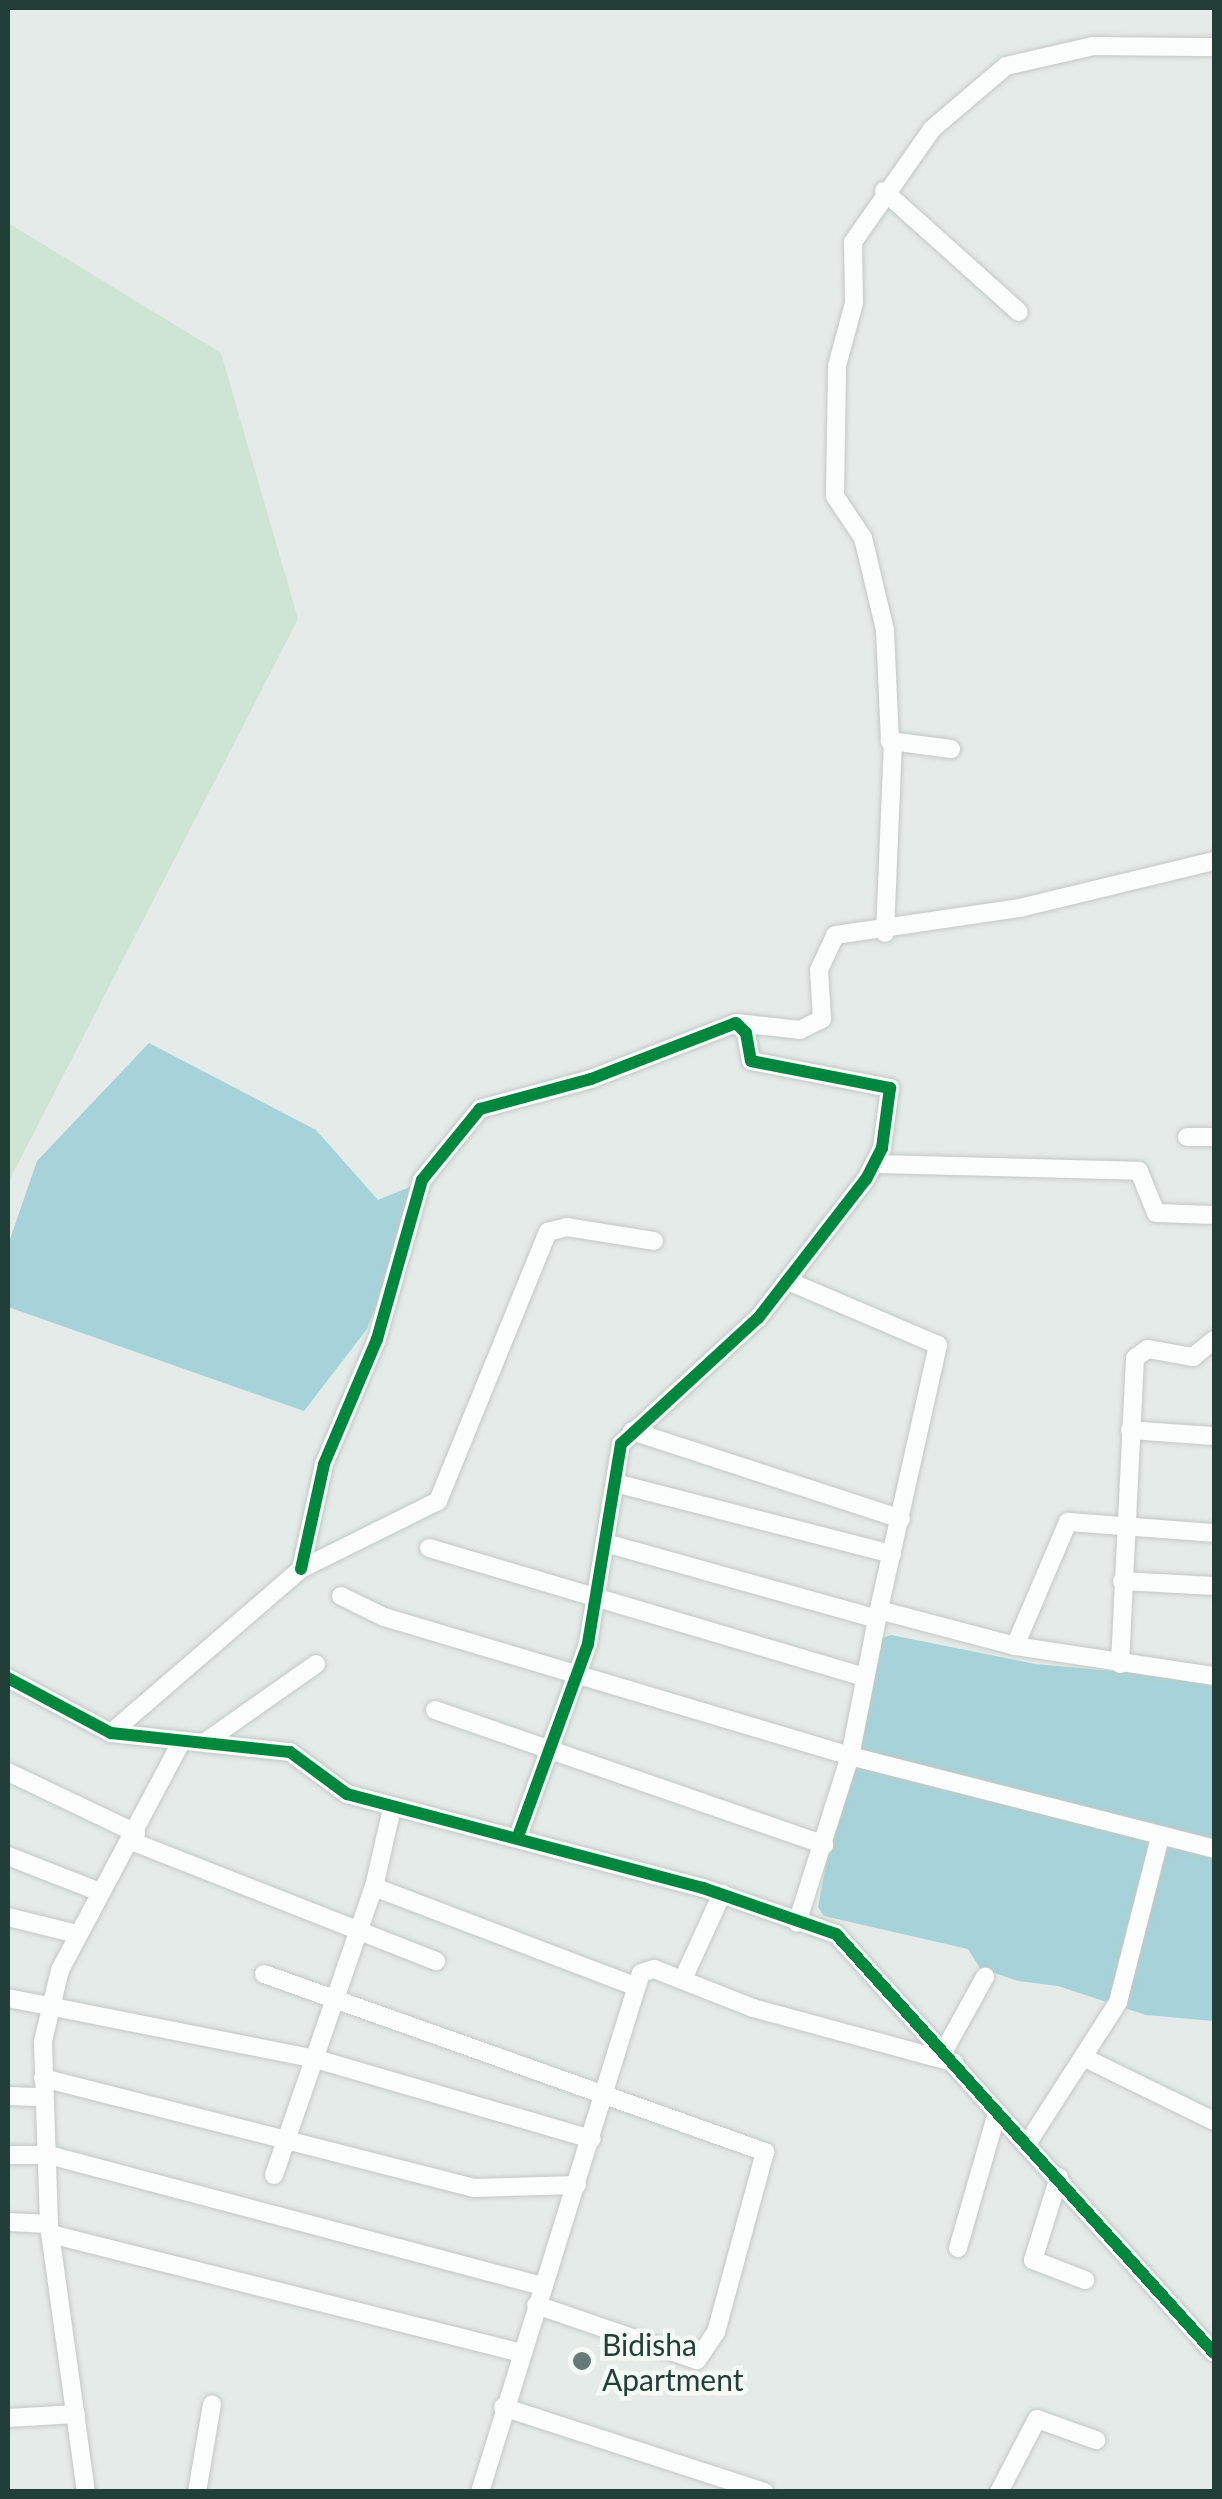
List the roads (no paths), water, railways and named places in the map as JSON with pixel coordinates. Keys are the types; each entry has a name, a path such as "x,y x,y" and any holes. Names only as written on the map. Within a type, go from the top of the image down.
{"street":[{"path":"885,933 893,744 885,630 863,538 835,496 833,474 838,366 856,291 849,256 884,191 954,105 1006,66 1093,46 1214,47"},
{"path":"884,191 1019,312"},
{"path":"893,744 951,749"},
{"path":"301,1569 324,1464 377,1340 422,1180 441,1149 480,1109 591,1079 736,1023 800,1030 822,1020 818,970 835,935 885,933 1214,861"},
{"path":"518,1836 554,1748 598,1603 619,1484 617,1458 632,1431 732,1346 877,1164 890,1088 751,1060 746,1033 736,1023"},
{"path":"1187,1137 1214,1138"},
{"path":"877,1164 1139,1171 1147,1175 1156,1212 1214,1215"},
{"path":"112,1732 301,1569 438,1501 548,1232 567,1227 654,1241"},
{"path":"788,1280 938,1345 864,1676 850,1756 797,1923"},
{"path":"1120,1664 1130,1430 1138,1352 1193,1357 1214,1340"},
{"path":"1130,1430 1214,1436"},
{"path":"632,1431 900,1520"},
{"path":"619,1484 892,1554"},
{"path":"1015,1646 1061,1527 1078,1520 1214,1533"},
{"path":"609,1544 1015,1646 1214,1676"},
{"path":"430,1548 598,1603 864,1676"},
{"path":"1122,1581 1214,1586"},
{"path":"341,1596 384,1617 850,1756 1214,1849"},
{"path":"208,1740 316,1664"},
{"path":"8,1678 112,1732 290,1752 346,1794 518,1836 722,1894 850,1943 1214,2352"},
{"path":"434,1710 554,1748 824,1845"},
{"path":"86,2492 50,2229 43,2078 49,2007 77,1934 134,1837 182,1741"},
{"path":"8,1772 134,1837 436,1961"},
{"path":"274,2175 374,1888 390,1817"},
{"path":"1027,2144 1087,2058 1124,1983 1160,1838"},
{"path":"8,1856 100,1892"},
{"path":"374,1888 634,1986"},
{"path":"683,1979 722,1894"},
{"path":"8,1917 77,1934"},
{"path":"480,2492 503,2408 592,2139 634,1986 654,1970 754,2008 950,2057"},
{"path":"8,2155 49,2156 539,2295 683,2359 706,2354 716,2332 764,2152 264,1974"},
{"path":"950,2057 985,1977"},
{"path":"8,1998 316,2059 592,2139"},
{"path":"1087,2058 1214,2122"},
{"path":"43,2078 473,2188 577,2185"},
{"path":"8,2096 44,2097"},
{"path":"958,2248 997,2112"},
{"path":"1059,2177 1034,2260 1084,2280"},
{"path":"8,2222 50,2229 522,2353"},
{"path":"198,2492 212,2404"},
{"path":"503,2408 765,2492"},
{"path":"8,2418 76,2414"},
{"path":"999,2492 1037,2419 1096,2440"}],"water":[{"path":"149,1043 316,1130 378,1200 417,1184 421,1192 367,1329 304,1411 8,1307 8,1245 37,1161"},
{"path":"891,1635 1035,1664 1214,1680 1214,2021 1146,2015 1058,1986 1018,1981 980,1968 968,1949 824,1916 818,1907 833,1828 880,1639"}],"place":[{"name":"Bidisha Apartment","path":"582,2361"}]}
